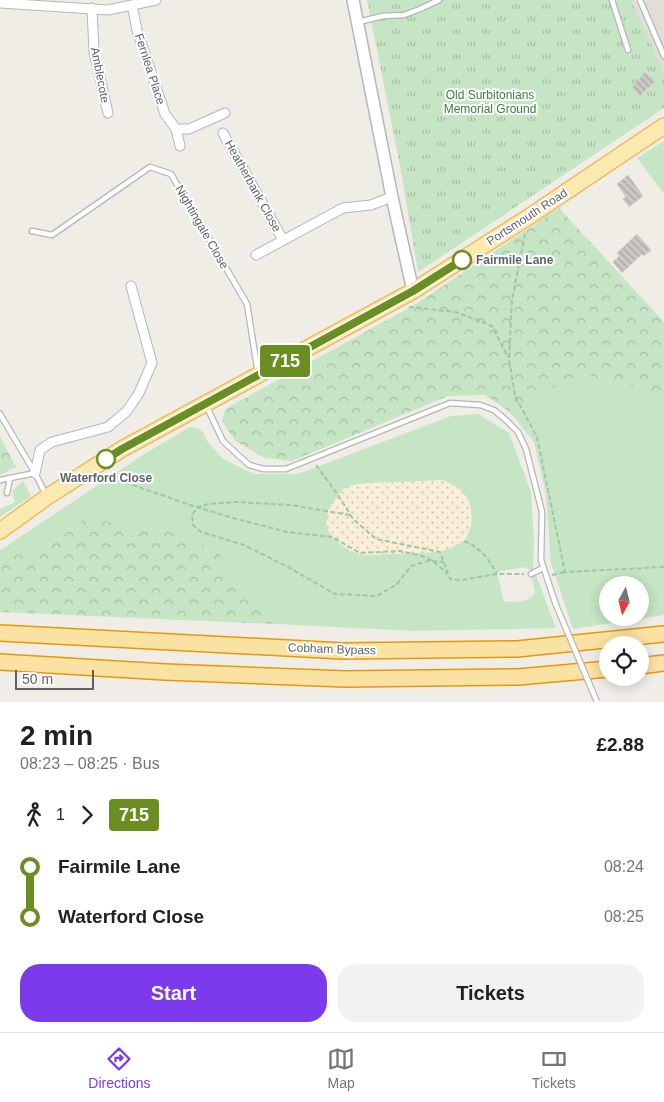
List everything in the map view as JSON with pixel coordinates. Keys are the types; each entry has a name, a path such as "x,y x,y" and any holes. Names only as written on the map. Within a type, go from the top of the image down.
{"highway":[{"name":"Cobham Bypass","path":"0,633 343,651 517,649 664,634"},
{"path":"0,662 165,672 345,679 518,677 599,670"},
{"path":"649,665 664,663"}],"main road":[{"name":"Portsmouth Road","path":"0,531 47,497 122,449 413,291 527,218 664,126"}],"street":[{"path":"0,3 108,10 156,0"},
{"path":"353,0 392,197 413,291"},
{"name":"Fernlea Place","path":"132,5 137,30 165,114 176,129 180,146"},
{"name":"Amblecote","path":"92,8 94,52 108,113"},
{"path":"176,129 189,129 225,113"},
{"name":"Heatherbank Close","path":"224,133 283,240"},
{"path":"256,255 343,208 371,205 392,197"},
{"path":"35,473 40,450 52,442 108,427 127,411 140,393 152,363 131,286"}],"lane":[{"path":"357,22 383,16 404,15 439,0"},
{"path":"612,0 628,50"},
{"path":"640,0 664,56"},
{"name":"Nightingale Close","path":"32,231 52,235 150,167 171,174 247,304 258,375"},
{"path":"206,404 223,442 249,464 264,469 286,469 450,403 480,405 494,410 518,432 526,449 542,512 541,560 543,568 556,605 597,702"},
{"path":"0,414 47,497"},
{"path":"0,480 35,473"},
{"path":"7,493 10,478"},
{"path":"531,574 543,568"}],"path":[{"path":"527,218 512,300 509,359 515,396 537,437 565,572"},
{"path":"387,305 456,312 492,326 509,359"},
{"path":"318,468 338,495 353,520 376,539 440,552 450,579 461,580 497,574 531,574"},
{"path":"90,470 198,507 287,532 332,537 360,553 400,551 422,556 448,574"},
{"path":"350,515 291,505 236,502 208,504 198,507 192,515 193,525 201,532 244,544 335,594 377,596 397,584 411,566 428,561 444,562"},
{"path":"464,540 472,544 487,557 497,574"},
{"path":"551,575 565,572 664,567"}],"shaded area":[{"path":"631,0 664,0 664,72"}],"green space":[{"name":"Old Surbitonians Memorial Ground","path":"367,0 631,0 664,72 664,108 418,272 401,171"},
{"path":"664,141 664,194 637,158"},
{"path":"559,208 664,322 664,405 638,388 579,374 510,412 485,395 448,396 292,461 265,458 235,441 222,421 225,409 416,304"},
{"path":"579,374 638,388 664,405 664,615 649,617 649,576 599,576 599,625 573,629 551,563 546,494 534,442 510,412"},
{"path":"478,414 509,433 531,492 534,540 533,567 556,628 413,631 275,624 233,583 167,531 132,527 87,517 44,550 5,547 146,453 190,427 202,430 207,441 223,459 254,474 298,474 451,416","holes":["385,482 454,546 440,552 363,555 343,489 357,484","524,567 530,570 535,593 532,597 525,600 504,602 497,572"]},
{"path":"0,437 16,467 0,475"},
{"path":"23,481 31,496 0,517 0,509 15,502 12,491"},
{"path":"87,517 132,527 167,531 219,552 233,583 275,624 0,612 0,550 5,547 44,550"}],"sand":[{"path":"443,480 459,488 468,499 472,523 464,541 440,552 363,555 348,550 332,537 326,526 328,511 343,489 357,484"}],"building":[{"path":"645,72 655,81 640,96 632,88"},
{"path":"628,175 643,196 629,207 623,199 626,197 617,184"},
{"path":"637,234 651,250 644,256 642,254 622,273 613,262 619,256 617,253"}],"bus line":[{"name":"715","path":"106,459 413,291 462,260"}],"place":[{"name":"Fairmile Lane","path":"462,260"},
{"name":"Waterford Close","path":"106,459"}]}
